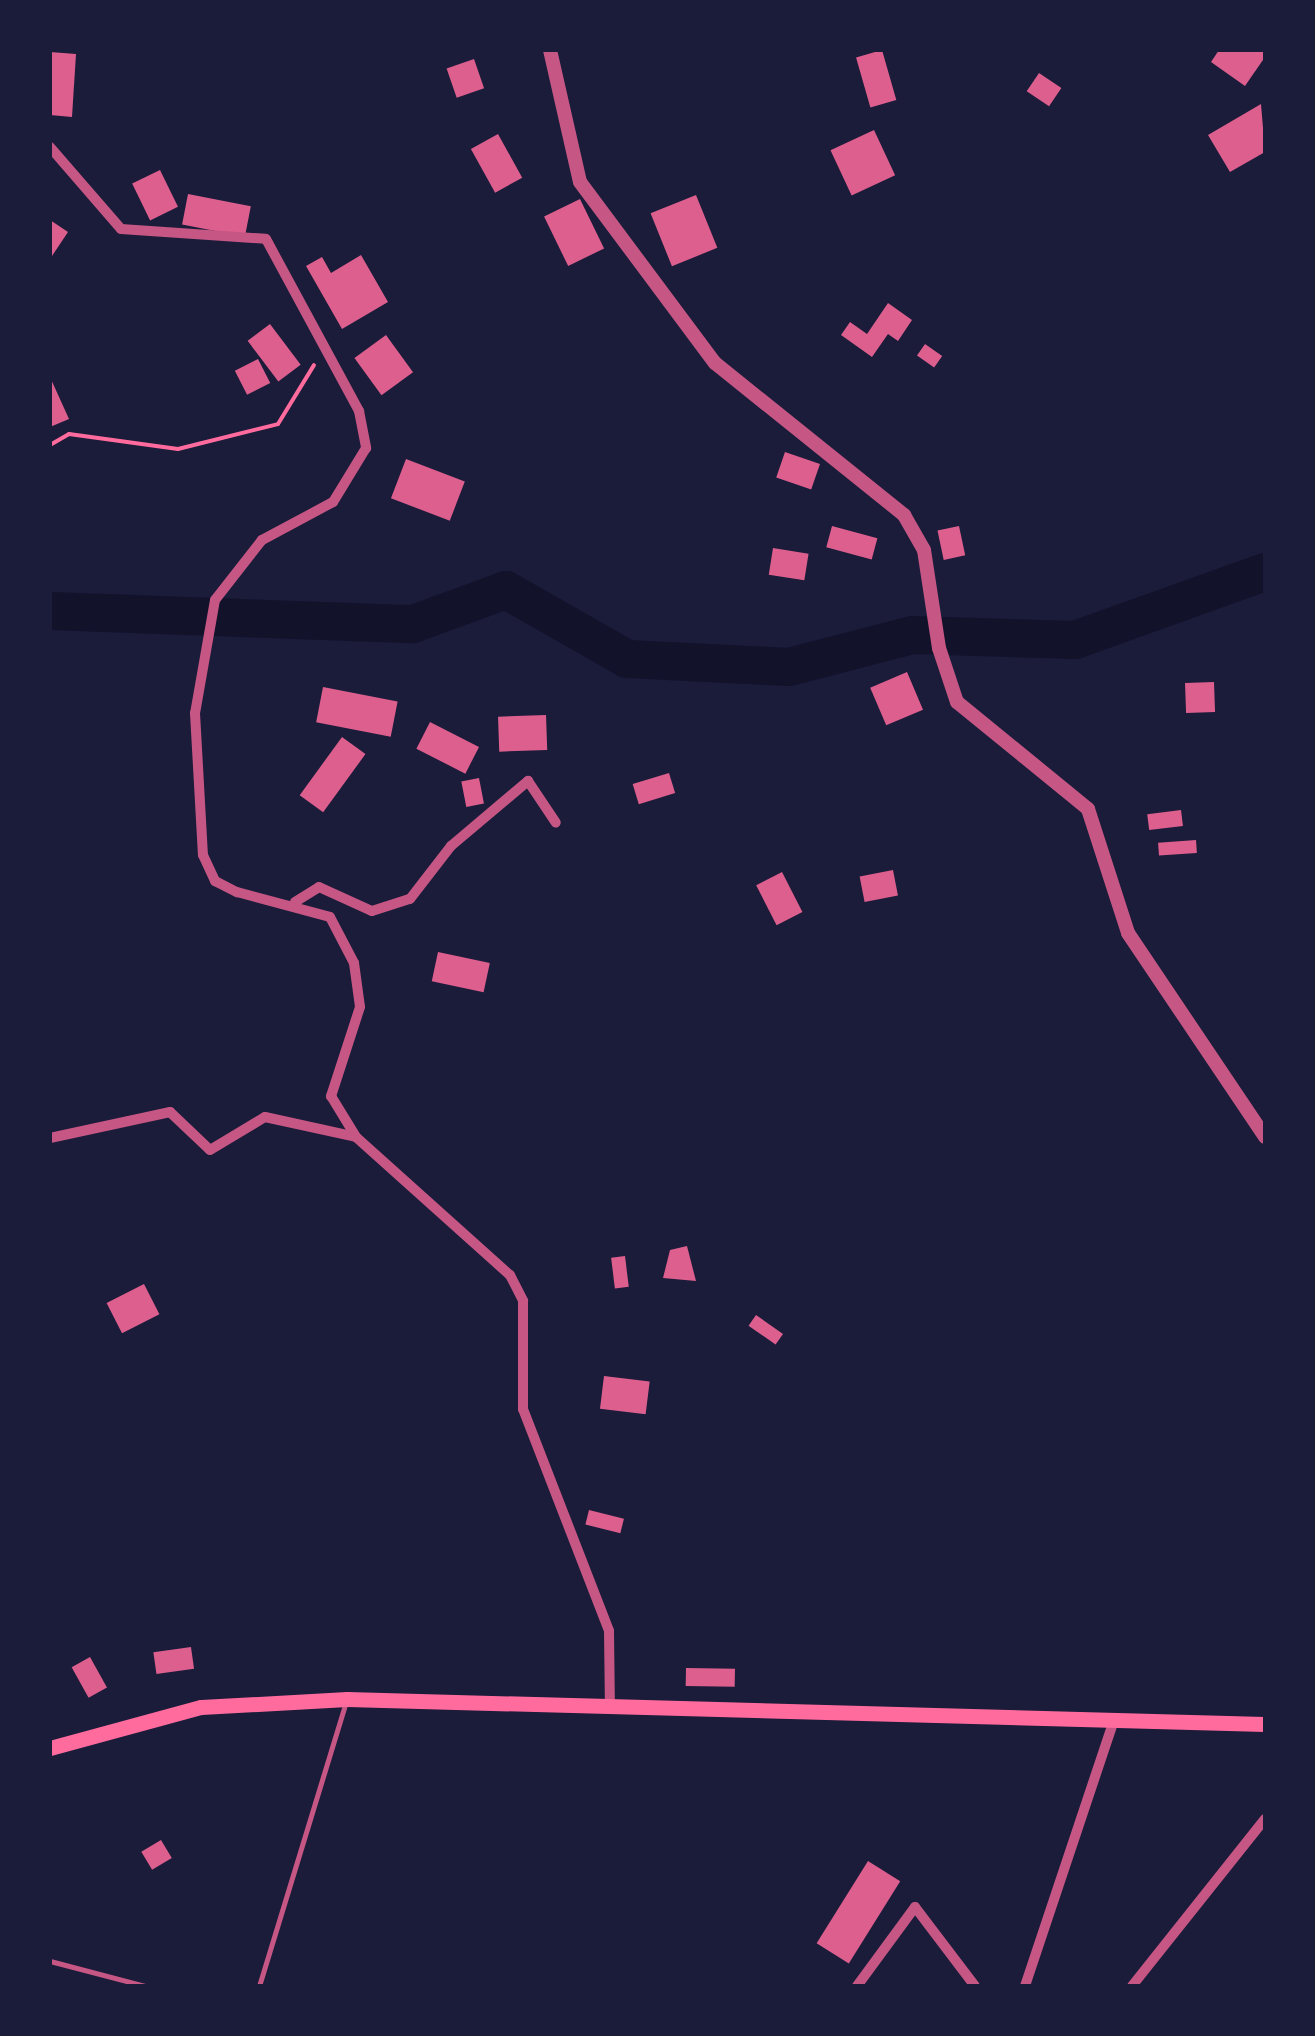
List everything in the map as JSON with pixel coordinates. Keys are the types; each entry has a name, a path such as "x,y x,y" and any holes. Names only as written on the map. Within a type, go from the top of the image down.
{"main road":[{"path":"50,1748 201,1707 347,1699 1112,1723 1265,1724"}],"street":[{"path":"550,50 580,182 715,364 904,515 924,550 936,612 938,648 958,702 1088,809 1128,933 1265,1137"},
{"path":"50,147 121,229 266,239 325,348 366,448 334,502 262,540 215,600 195,713 203,855 215,880 237,892 295,902 330,917 354,963 360,1007 331,1096 356,1137 487,1253 523,1301 523,1409 609,1631 610,1708"},
{"path":"295,902 320,887 372,912 410,899 451,846 528,781 556,823"},
{"path":"50,1138 170,1112 210,1150 266,1117 356,1137"},
{"path":"1025,1986 1112,1723"},
{"path":"1132,1986 1265,1819"},
{"path":"857,1986 915,1907 975,1986"}],"lane":[{"path":"259,1986 347,1699"},
{"path":"50,1960 145,1986"}],"path":[{"path":"50,445 69,434 178,449 278,424 325,348"}],"building":[{"path":"882,50 896,100 870,107 856,57"},
{"path":"1219,50 1265,50 1265,57 1245,86 1211,62"},
{"path":"50,52 76,54 72,117 50,115"},
{"path":"474,59 484,88 457,98 447,68"},
{"path":"1039,73 1061,88 1049,106 1027,91"},
{"path":"1261,104 1265,152 1230,172 1208,135"},
{"path":"874,130 895,175 852,196 830,150"},
{"path":"498,134 522,178 495,193 471,149"},
{"path":"160,170 178,207 150,220 132,184"},
{"path":"188,194 251,206 245,237 182,224"},
{"path":"696,195 717,248 672,266 651,213"},
{"path":"580,199 604,248 568,266 544,217"},
{"path":"50,220 68,232 50,259"},
{"path":"361,255 388,302 342,329 306,266 322,257 331,273"},
{"path":"888,303 912,320 898,341 888,334 872,357 841,335 850,322 867,334"},
{"path":"270,324 301,365 278,382 248,341"},
{"path":"386,335 413,372 381,395 354,358"},
{"path":"925,344 942,356 934,368 917,355"},
{"path":"258,359 270,383 247,395 235,371"},
{"path":"50,377 69,419 50,427"},
{"path":"785,452 820,464 811,490 776,478"},
{"path":"406,459 465,482 450,521 391,498"},
{"path":"832,526 877,538 872,559 826,547"},
{"path":"959,526 965,555 944,560 937,531"},
{"path":"773,548 809,554 804,580 769,575"},
{"path":"907,672 923,710 886,725 870,688"},
{"path":"1214,682 1215,712 1186,713 1185,683"},
{"path":"323,687 398,702 391,737 316,722"},
{"path":"546,715 547,750 499,752 498,717"},
{"path":"430,722 479,747 465,774 416,749"},
{"path":"342,737 365,754 323,812 300,795"},
{"path":"669,773 675,793 639,804 633,784"},
{"path":"479,778 484,804 466,807 461,781"},
{"path":"1181,810 1183,826 1149,830 1147,814"},
{"path":"1196,840 1197,853 1159,856 1158,843"},
{"path":"893,870 898,896 865,902 860,876"},
{"path":"782,872 802,912 777,925 756,885"},
{"path":"438,952 490,963 484,992 432,981"},
{"path":"687,1246 696,1281 663,1278 670,1250"},
{"path":"625,1256 629,1287 615,1288 611,1258"},
{"path":"144,1284 159,1314 122,1333 107,1303"},
{"path":"756,1315 783,1334 776,1345 749,1326"},
{"path":"604,1376 650,1382 646,1414 600,1409"},
{"path":"589,1510 624,1519 620,1533 585,1525"},
{"path":"191,1647 194,1669 156,1674 153,1652"},
{"path":"90,1657 107,1688 89,1698 72,1667"},
{"path":"686,1668 735,1669 735,1687 686,1686"},
{"path":"161,1840 172,1858 152,1870 141,1852"},
{"path":"868,1861 900,1881 849,1963 817,1943"}],"waterway":[{"path":"50,611 413,624 506,590 627,659 789,667 913,635 1075,640 1265,572"}]}
